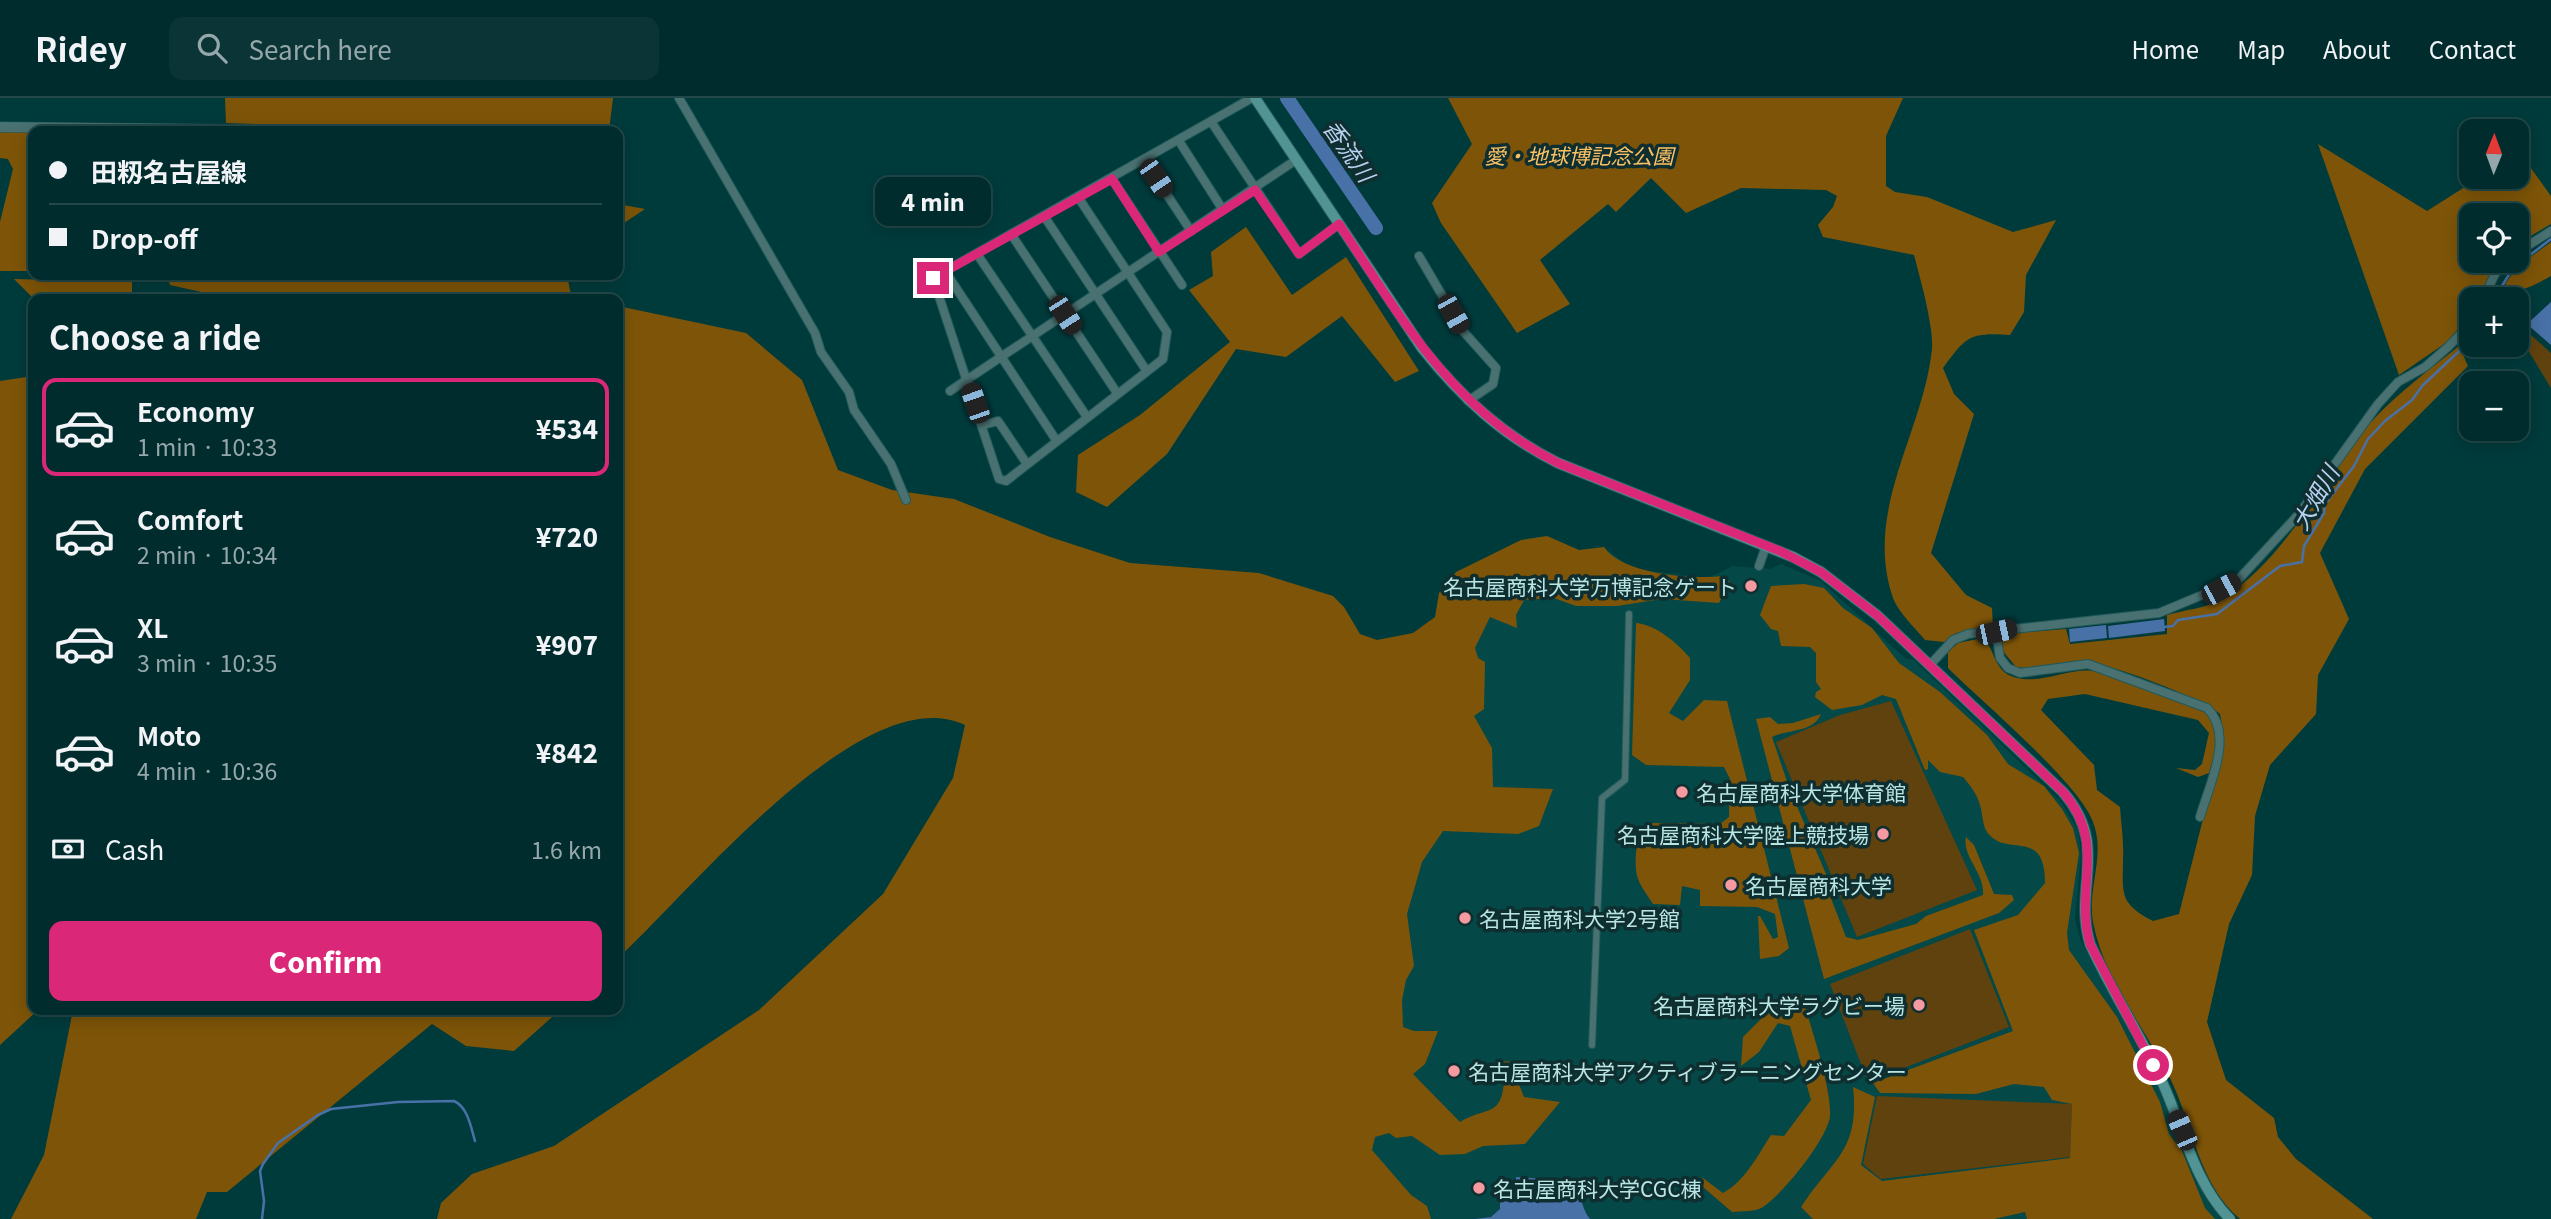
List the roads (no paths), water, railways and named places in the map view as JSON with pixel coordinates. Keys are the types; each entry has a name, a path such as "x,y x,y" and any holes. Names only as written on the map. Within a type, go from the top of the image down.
{"main road":[{"path":"1253,98 1422,348 1468,401 1508,434 1558,463 1766,546 1821,572 1851,593 2063,792 2081,816 2088,836 2089,867 2084,924 2090,944 2162,1083 2216,1204 2230,1219"}],"street":[{"path":"680,98 815,332 821,352 849,391 854,410 891,464 906,500"},
{"path":"1078,197 1167,332 1163,359 1006,481 999,479 933,278 1253,98"},
{"path":"1212,123 1299,254 1339,224"},
{"path":"0,127 28,127"},
{"path":"1178,141 1223,209"},
{"path":"1144,160 1191,231"},
{"path":"950,391 1255,190 1296,160"},
{"path":"1112,179 1182,285"},
{"path":"1044,216 1146,370"},
{"path":"2529,245 2551,231"},
{"path":"1011,234 1117,393"},
{"path":"977,254 1087,416"},
{"path":"1419,256 1463,331 1496,368 1493,384 1468,401"},
{"path":"945,271 1056,440"},
{"path":"1930,665 1958,637 2159,613 2238,580 2299,514 2378,404 2398,382 2425,367 2459,336"},
{"path":"983,425 998,421 1027,464"},
{"path":"1759,566 1766,546"},
{"path":"1592,1045 1602,798 1625,779 1629,614"},
{"path":"1996,632 2000,658 2013,670 2034,673 2088,664 2207,708 2218,723 2221,740 2200,817"}],"water":[{"path":"2551,302 2551,345 2529,326 2529,322"},
{"path":"2164,619 2165,631 2109,638 2108,626"},
{"path":"2106,625 2107,638 2070,642 2069,629"},
{"path":"1516,1177 1573,1181 1590,1219 1475,1219 1491,1217 1500,1209 1500,1193 1507,1193 1516,1184"}],"waterway":[{"name":"香流川","path":"1287,98 1376,228"},
{"name":"大畑川","path":"2501,287 2513,268 2551,239"},
{"name":"大畑川","path":"2164,627 2173,626 2178,620 2217,614 2280,566 2302,562 2304,546 2324,513 2325,504 2354,466 2368,439 2385,421 2412,400 2423,385 2459,351"},
{"path":"262,1219 264,1201 260,1171 263,1164 278,1143 331,1109 398,1102 454,1101 466,1113 475,1141"}],"place":[{"name":"名古屋商科大学万博記念ゲート","path":"1751,586"},
{"name":"名古屋商科大学体育館","path":"1682,792"},
{"name":"名古屋商科大学陸上競技場","path":"1883,834"},
{"name":"名古屋商科大学","path":"1731,885"},
{"name":"名古屋商科大学2号館","path":"1465,918"},
{"name":"名古屋商科大学ラグビー場","path":"1919,1005"},
{"name":"名古屋商科大学アクティブラーニングセンター","path":"1454,1071"},
{"name":"名古屋商科大学CGC棟","path":"1479,1188"}],"park label":[{"name":"愛・地球博記念公園","path":"1579,155"}]}
